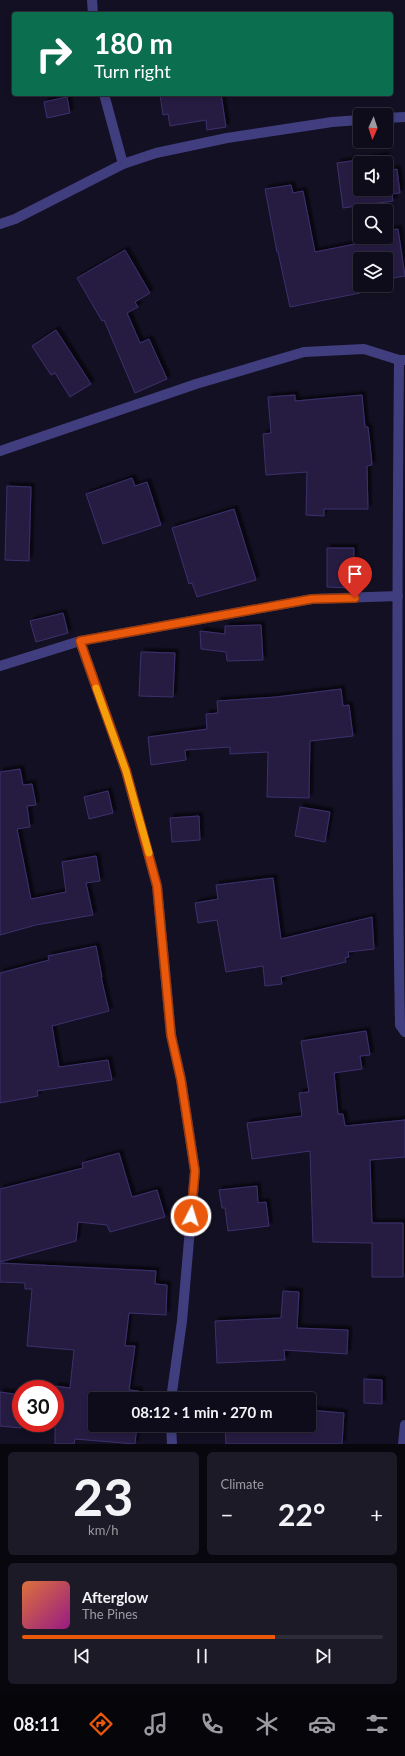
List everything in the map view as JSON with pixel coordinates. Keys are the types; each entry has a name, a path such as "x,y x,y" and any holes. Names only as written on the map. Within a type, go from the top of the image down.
{"street":[{"path":"92,0 93,12"},
{"path":"105,96 123,164"},
{"path":"393,118 405,117"},
{"path":"0,224 15,219 123,164 156,153 227,138 332,122 353,120"},
{"path":"0,451 196,384 304,352 364,349 402,360 398,596 400,1025 405,1032"},
{"path":"0,666 80,641 312,599 398,596"},
{"path":"80,641 126,771 157,886 171,1035 181,1080 195,1171 182,1321 172,1392"},
{"path":"403,1444 405,1425"},
{"path":"171,1432 172,1444"}],"building":[{"path":"160,96 221,96 226,127 207,130 206,120 170,126 168,114 163,115"},
{"path":"67,97 70,113 47,118 44,102"},
{"path":"353,161 353,196 392,196 393,201 372,204 353,204 353,207 343,208 337,163"},
{"path":"397,169 400,193 393,194 393,170"},
{"path":"291,185 293,193 303,191 315,252 355,244 393,244 393,230 398,229 405,276 393,278 393,252 353,252 353,292 360,293 290,307 277,252 265,189"},
{"path":"125,250 150,293 135,302 138,307 127,313 140,343 149,339 167,379 135,393 104,320 102,321 77,278"},
{"path":"56,330 91,384 70,397 55,373 51,375 32,346"},
{"path":"295,395 295,401 362,395 365,427 368,427 372,465 367,466 368,509 324,509 324,516 306,515 307,472 266,475 263,434 271,433 268,397"},
{"path":"132,478 135,486 147,482 161,525 103,544 86,494"},
{"path":"7,486 31,487 29,561 5,560"},
{"path":"234,509 256,580 197,597 192,583 189,584 172,528"},
{"path":"327,548 354,548 353,588 327,587"},
{"path":"63,613 68,633 36,642 30,621"},
{"path":"261,625 263,660 227,661 226,652 201,649 200,631 225,634 225,626"},
{"path":"141,652 175,653 173,697 139,696"},
{"path":"341,689 343,706 349,705 353,736 310,741 309,798 267,797 268,752 230,754 230,747 185,750 186,760 151,765 148,737 207,729 206,714 218,713 217,701 276,697"},
{"path":"20,769 23,785 32,784 36,805 27,806 30,827 17,829 31,899 66,892 62,862 96,856 100,881 86,883 93,915 36,925 0,935 0,772"},
{"path":"108,791 113,813 89,819 84,797"},
{"path":"300,807 330,812 325,842 295,836"},
{"path":"199,816 200,840 172,842 170,818"},
{"path":"273,878 281,939 372,917 374,949 348,952 349,957 345,958 346,962 281,977 282,984 265,986 263,966 226,972 217,920 198,923 195,903 218,899 216,885"},
{"path":"96,946 109,1011 52,1026 59,1067 108,1060 112,1080 37,1091 38,1096 0,1103 0,973 49,960 48,956"},
{"path":"366,1031 370,1055 360,1056 362,1069 334,1073 338,1114 343,1114 345,1126 405,1120 405,1157 370,1160 372,1223 403,1223 403,1277 372,1277 372,1243 313,1242 310,1151 252,1159 247,1123 302,1116 299,1093 309,1092 301,1041"},
{"path":"119,1153 132,1197 157,1190 165,1217 110,1232 107,1225 78,1222 76,1241 0,1262 0,1189 83,1168 82,1163"},
{"path":"257,1186 258,1203 266,1202 269,1226 228,1231 225,1208 222,1208 219,1190"},
{"path":"0,1263 156,1271 155,1284 167,1285 166,1315 129,1313 125,1346 135,1346 129,1390 139,1392 88,1392 88,1432 136,1432 135,1444 75,1439 74,1444 55,1444 55,1432 64,1432 64,1387 70,1388 74,1350 27,1346 32,1289 25,1289 25,1283 0,1282"},
{"path":"283,1291 299,1292 297,1328 348,1330 347,1354 284,1350 285,1360 217,1363 215,1321 281,1318"},
{"path":"364,1379 382,1380 382,1404 364,1403"},
{"path":"0,1392 12,1394 12,1427 0,1426"},
{"path":"316,1411 344,1413 342,1444 226,1444 225,1432 316,1432"}],"slow traffic":[{"path":"96,688 126,771 149,853"}],"route":[{"path":"191,1216 195,1171 181,1080 171,1035 157,886 126,771 80,641 312,599 355,598"}]}
